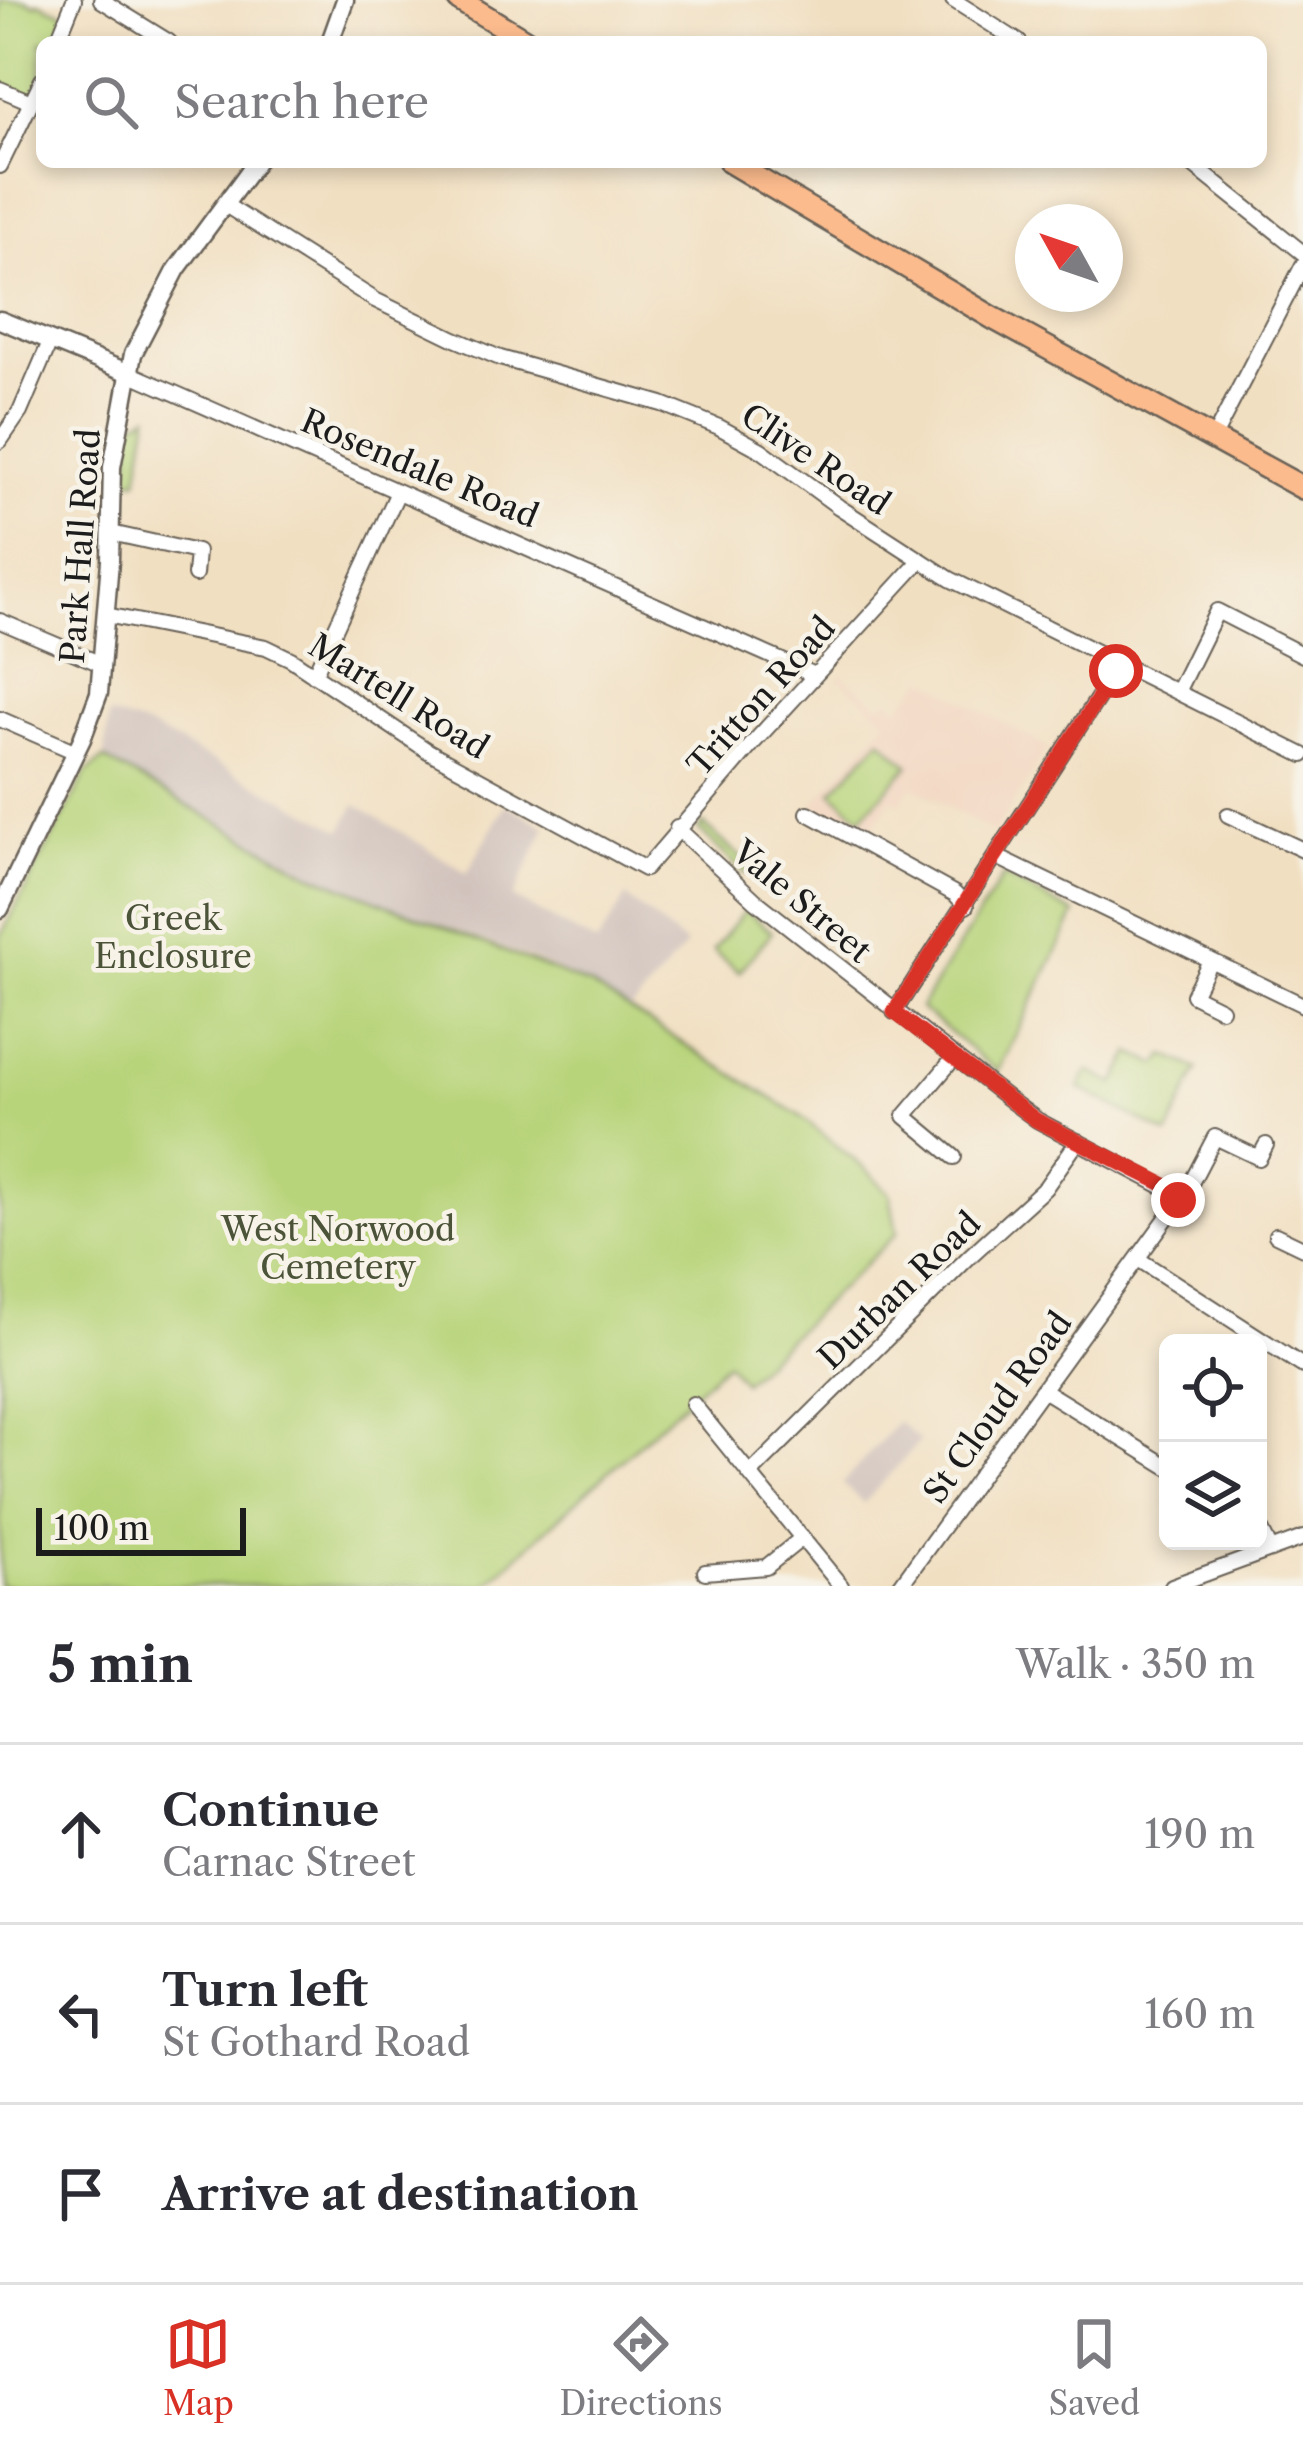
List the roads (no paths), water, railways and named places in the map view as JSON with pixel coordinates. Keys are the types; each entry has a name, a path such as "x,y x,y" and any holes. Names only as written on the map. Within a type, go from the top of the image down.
{"main road":[{"path":"458,0 518,36"},
{"path":"740,168 994,317 1303,488"}],"street":[{"path":"59,36 74,0"},
{"path":"101,0 159,36"},
{"path":"332,36 344,0"},
{"path":"953,0 1010,36"},
{"path":"0,89 32,102"},
{"path":"0,166 36,93"},
{"name":"Park Hall Road","path":"0,908 76,752 99,693 112,467 133,354 177,269 251,168"},
{"path":"1197,168 1303,253"},
{"name":"Clive Road","path":"224,204 361,292 454,339 500,358 662,404 719,427 761,450 920,561 1303,755"},
{"path":"1213,439 1303,265"},
{"name":"Rosendale Road","path":"0,320 814,675"},
{"path":"0,441 20,412 50,343"},
{"path":"314,675 398,492"},
{"path":"111,533 197,552 195,575"},
{"name":"Tritton Road","path":"645,869 920,561"},
{"path":"1177,692 1217,611 1303,655"},
{"name":"Martell Road","path":"106,615 266,647 428,751 645,869"},
{"path":"0,621 101,664"},
{"path":"894,1012 1120,664"},
{"path":"0,719 76,752"},
{"path":"808,813 955,894 966,906"},
{"path":"1228,815 1303,850"},
{"name":"Vale Street","path":"677,828 755,901 1036,1120 1177,1193"},
{"path":"997,857 1303,1005"},
{"path":"1210,961 1193,995 1221,1009"},
{"path":"954,1157 905,1116 955,1057"},
{"name":"St Cloud Road","path":"900,1586 1174,1208 1177,1193 1191,1183 1215,1137 1259,1158 1266,1145"},
{"name":"Durban Road","path":"752,1472 1045,1188 1078,1141"},
{"path":"1276,1235 1303,1249"},
{"path":"1138,1259 1303,1366"},
{"path":"1043,1390 1159,1461"},
{"path":"693,1404 841,1586"},
{"path":"705,1572 766,1568 802,1538"},
{"path":"1172,1586 1303,1538"},
{"path":"1267,1542 1271,1550"}],"park label":[{"name":"Greek Enclosure","path":"173,937"},
{"name":"West Norwood Cemetery","path":"338,1248"}]}
